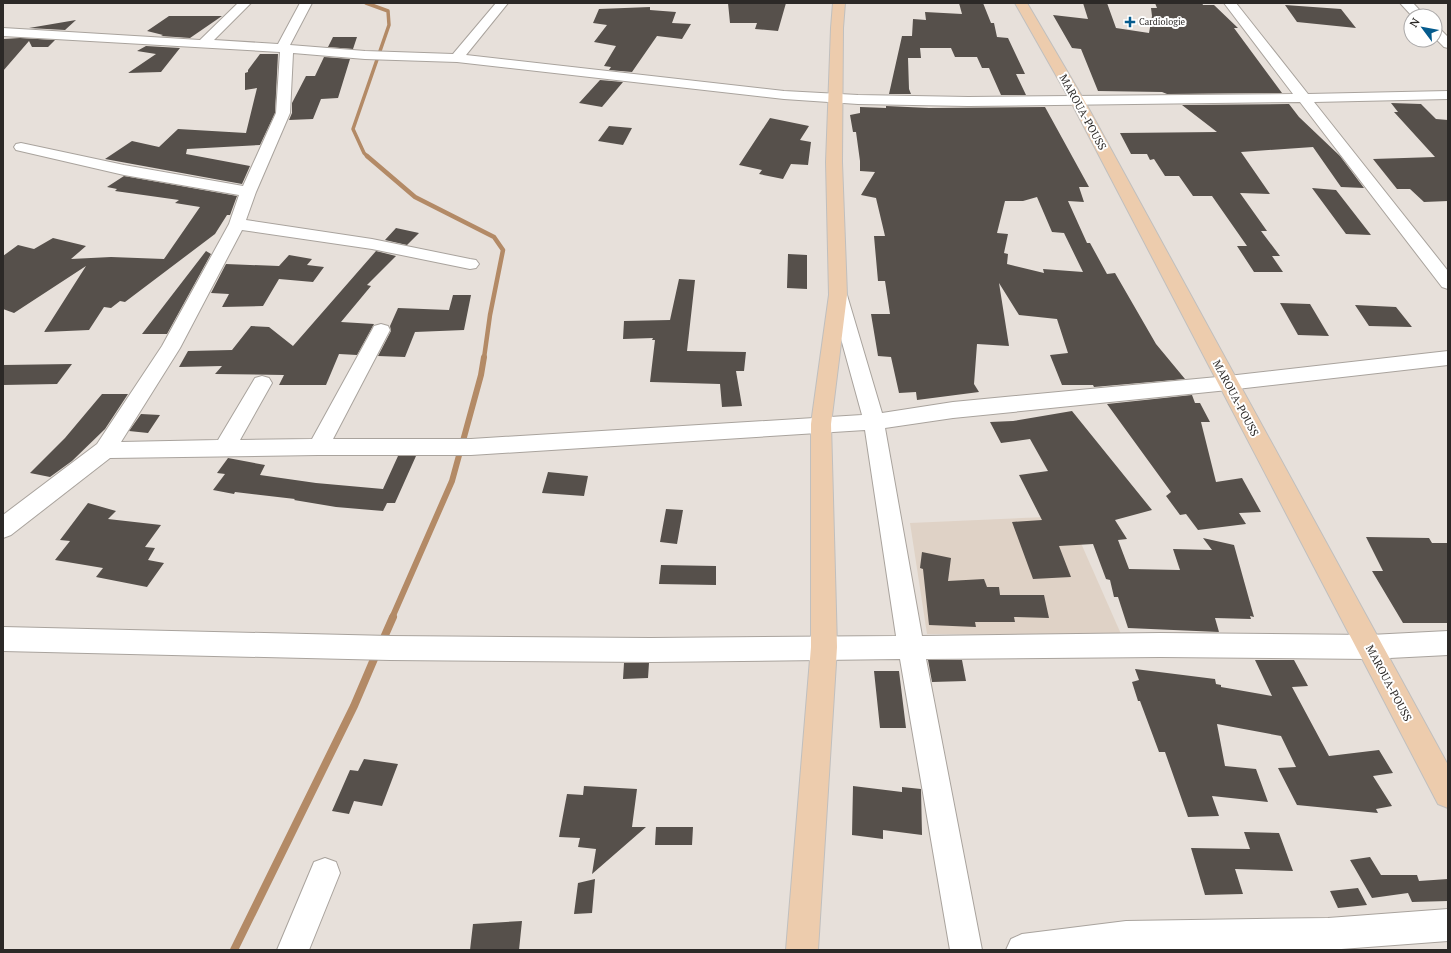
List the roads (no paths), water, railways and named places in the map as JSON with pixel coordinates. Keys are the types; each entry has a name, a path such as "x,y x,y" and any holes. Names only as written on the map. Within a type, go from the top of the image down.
{"main road":[{"path":"802,950 824,647 821,424 838,295 834,162 836,28 839,3"},
{"name":"MAROUA-POUSS","path":"1021,3 1077,100 1448,794"}],"street":[{"path":"204,43 245,3"},
{"path":"3,528 105,450 170,348 237,224 248,192 270,144 282,113 284,48 306,3"},
{"path":"457,58 502,3"},
{"path":"1230,3 1306,98 1448,283"},
{"path":"3,32 284,48 365,55 457,58 835,100 1077,100 1448,95"},
{"path":"21,147 124,170 248,192"},
{"path":"237,224 372,244 470,264"},
{"path":"838,295 874,422 911,647 966,950"},
{"path":"318,447 381,330"},
{"path":"105,450 318,447 470,447 821,424 874,422 952,410 1228,383 1448,358"},
{"path":"224,449 262,383"},
{"path":"3,639 398,648 651,650 824,647 1160,645 1370,647 1448,643"},
{"path":"293,950 325,873"},
{"path":"1022,950 1126,937 1328,934 1448,926"}],"waterway":[{"path":"366,3 388,11 389,25 353,129 364,153 367,156"},
{"path":"367,156 415,197 494,237 503,250 490,315 484,358"},
{"path":"392,618 452,481 481,375 484,357"},
{"path":"382,642 393,617"},
{"path":"234,950 354,706 377,652"}],"place":[{"name":"Cardiologie","path":"1130,22"}]}
